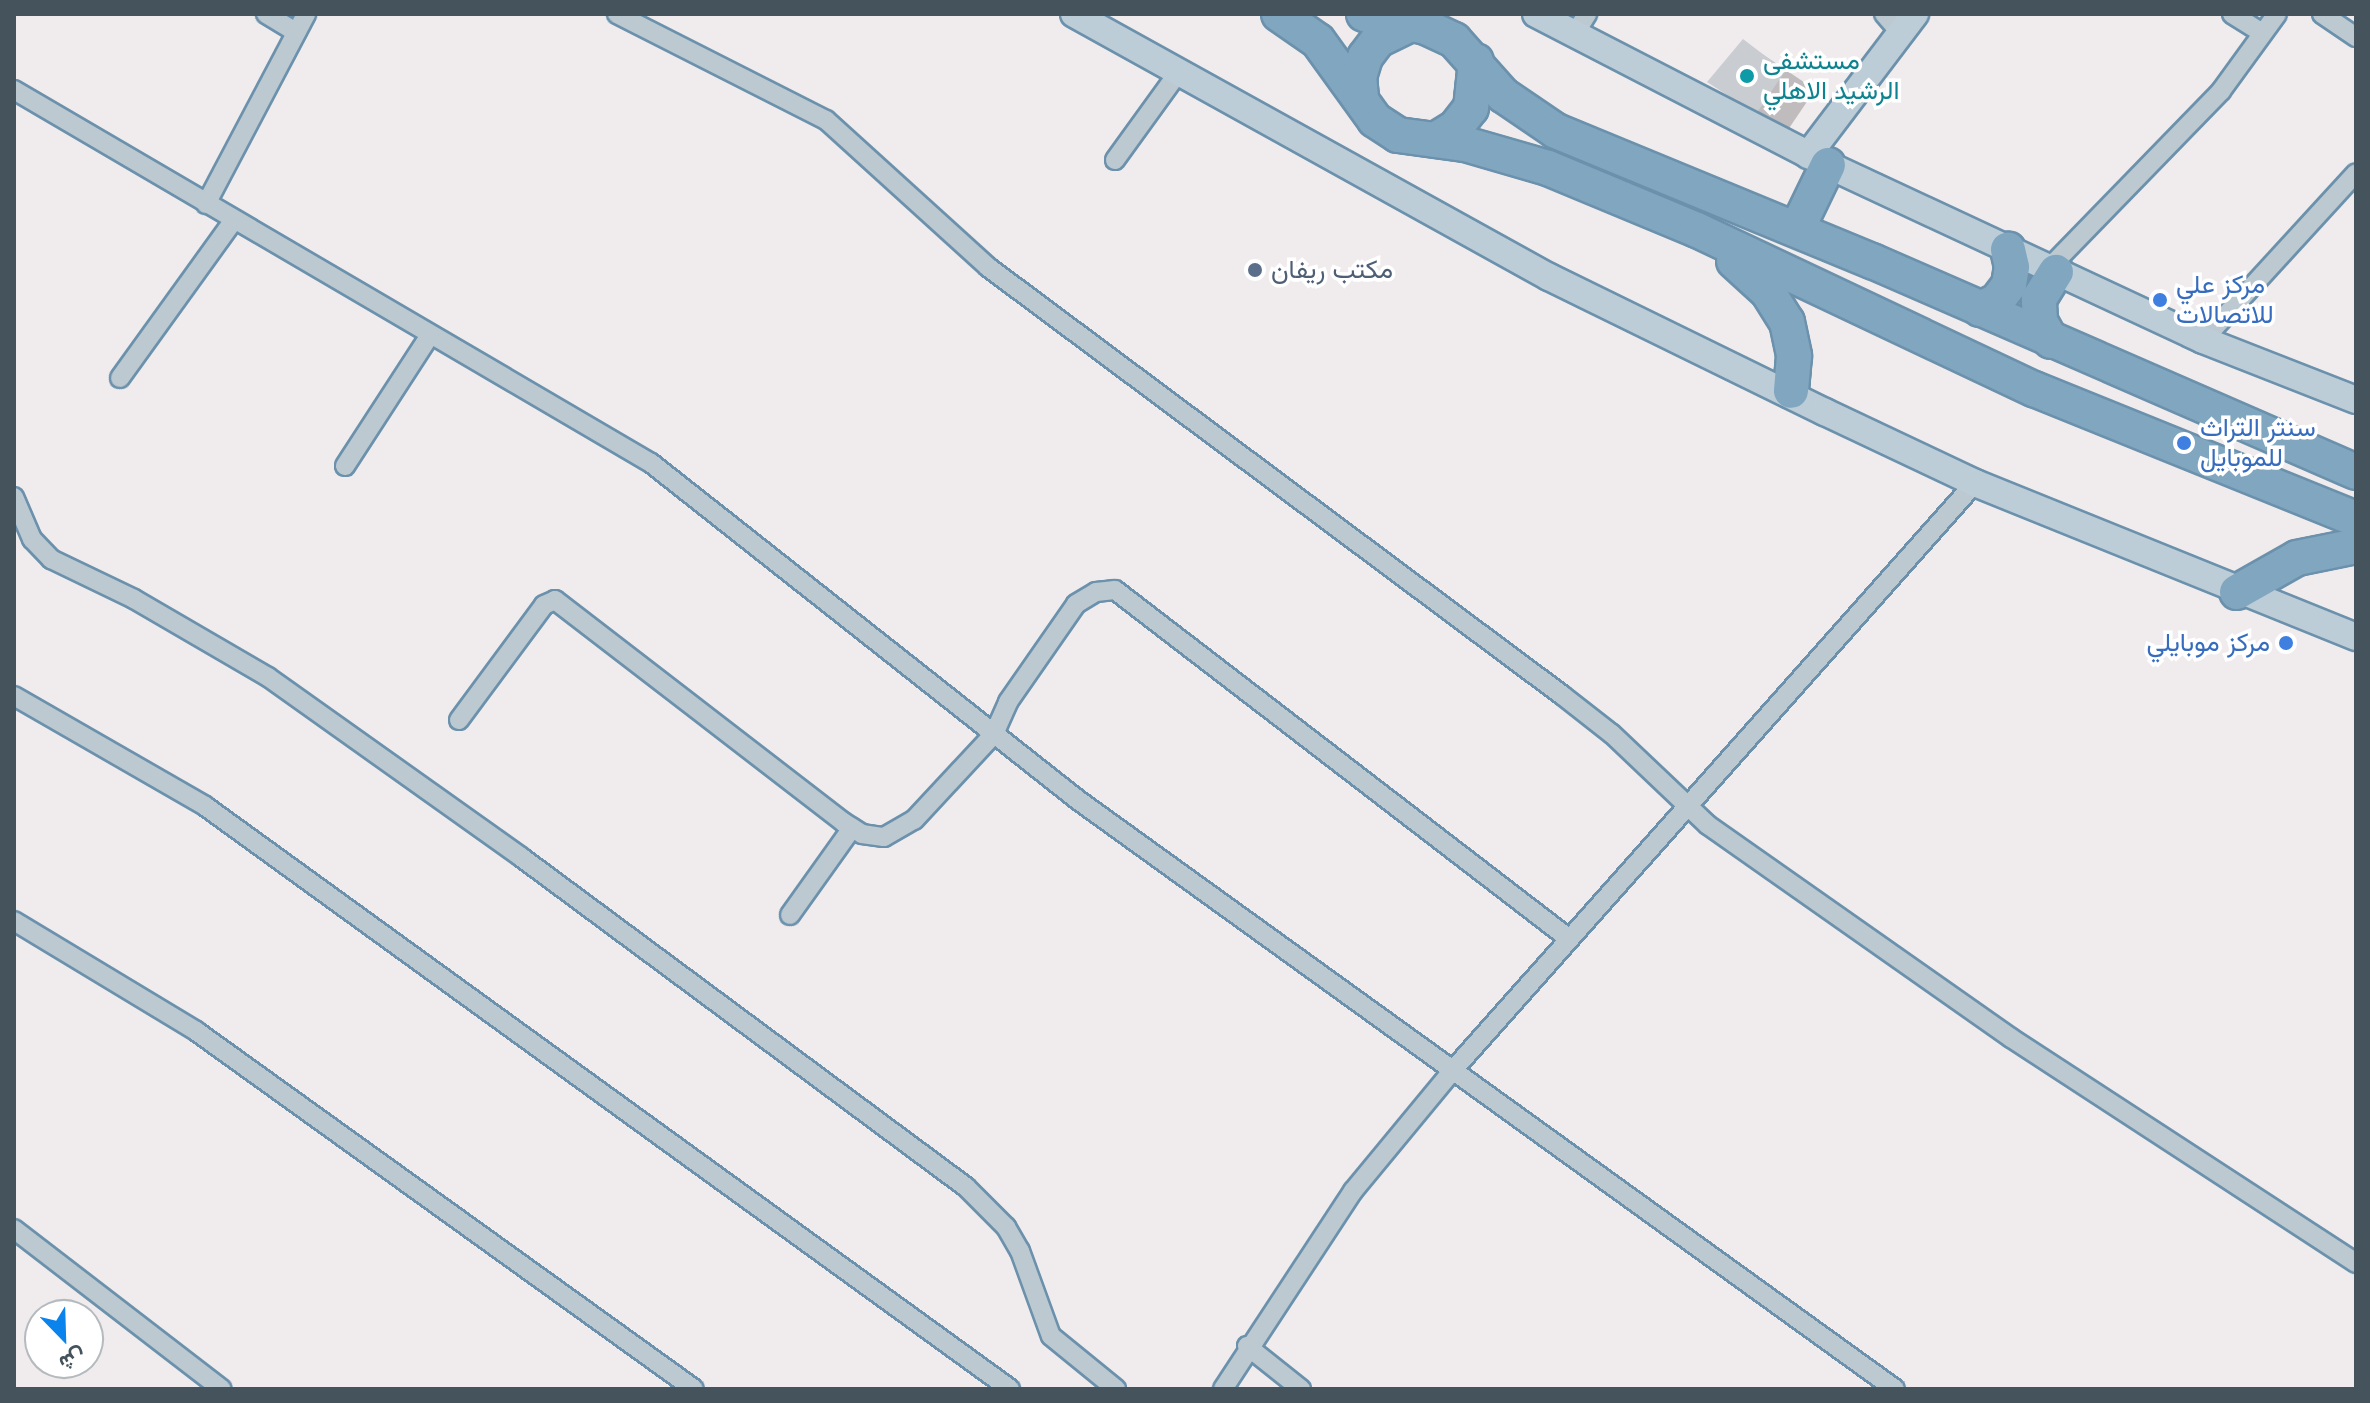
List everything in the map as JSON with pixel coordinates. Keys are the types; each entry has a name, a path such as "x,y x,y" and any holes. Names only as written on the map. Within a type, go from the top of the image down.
{"highway":[{"path":"1279,14 1330,53 1386,128 1410,139 1437,139 1521,158 1697,230 2034,389 2356,519"},
{"path":"1364,14 1411,24 1454,40 1476,61 1503,95 1537,121 1797,229 2356,472"},
{"path":"1361,98 1359,77 1365,57 1378,40 1411,24"},
{"path":"1437,139 1456,127 1471,108 1476,61"},
{"path":"1797,229 1818,160"},
{"path":"1697,230 1779,306 1792,339 1791,391"},
{"path":"1980,309 1997,301 2009,285 2012,267 2008,249"},
{"path":"2051,341 2038,310 2042,289 2053,270"},
{"path":"2237,592 2297,558 2356,546"}],"main road":[{"path":"1074,14 1549,277 1791,391 1975,483 2237,592 2356,637"},
{"path":"1536,14 1581,24 1818,160 2203,340 2356,400"},
{"path":"1818,160 1899,19"}],"street":[{"path":"266,14 296,32"},
{"path":"206,204 306,14"},
{"path":"617,14 826,120 988,267 1562,695 1612,734 1686,807 2011,1038 2356,1263"},
{"path":"2232,14 2262,33"},
{"path":"2053,270 2221,91 2277,14"},
{"path":"2322,14 2356,37"},
{"path":"1115,160 1178,73"},
{"path":"16,95 651,463 1078,800 1895,1389"},
{"path":"2203,340 2356,173"},
{"path":"120,378 234,220"},
{"path":"345,466 430,335"},
{"path":"1228,1387 1247,1346 1353,1191 1568,938 1975,483"},
{"path":"14,497 32,539 51,559 134,599 268,677 521,857 966,1187 1006,1227 1020,1251 1051,1336 1116,1389"},
{"path":"459,720 544,605 555,600 852,828 873,837 904,827 994,734 1008,702 1070,611 1096,592 1115,590 1568,938"},
{"path":"14,696 216,814 1010,1389"},
{"path":"790,915 852,828"},
{"path":"14,921 196,1031 694,1389"},
{"path":"14,1229 222,1389"},
{"path":"1247,1346 1301,1389"}],"building":[{"name":"مستشفى الرشيد الاهلي","path":"1743,39 1785,71 1756,114 1707,82"}],"place":[{"name":"مستشفى الرشيد الاهلي","path":"1747,76"},
{"name":"مكتب ريفان","path":"1255,270"},
{"name":"مركز علي للاتصالات","path":"2160,300"},
{"name":"سنتر التراث للموبايل","path":"2184,443"},
{"name":"مركز موبايلي","path":"2286,643"}]}
